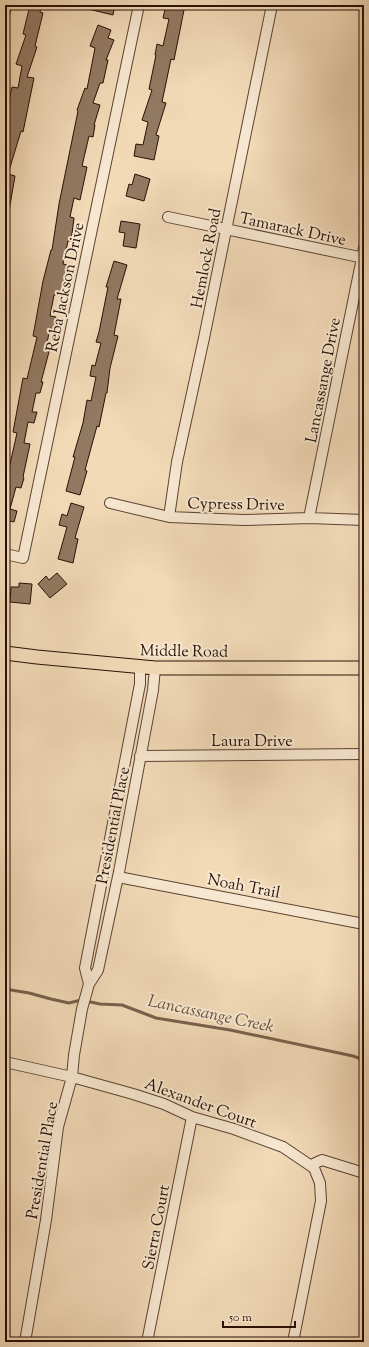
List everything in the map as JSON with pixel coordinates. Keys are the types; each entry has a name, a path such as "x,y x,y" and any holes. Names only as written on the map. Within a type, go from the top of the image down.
{"main road":[{"name":"Middle Road","path":"5,653 155,668 364,668"}],"street":[{"path":"5,11 6,5"},
{"name":"Reba Jackson Drive","path":"5,554 23,558 139,5"},
{"name":"Hemlock Road","path":"169,517 177,462 272,5"},
{"name":"Tamarack Drive","path":"168,216 226,229 363,254"},
{"name":"Lancassange Drive","path":"309,518 363,254"},
{"name":"Cypress Drive","path":"110,503 169,517 244,520 309,518 364,520"},
{"name":"Presidential Place","path":"88,989 85,968 140,684 140,667"},
{"name":"Presidential Place","path":"25,1342 46,1220 58,1127 72,1077 74,1054 82,1009 88,989 98,970 118,876 155,668"},
{"name":"Laura Drive","path":"140,756 364,754"},
{"name":"Noah Trail","path":"118,876 364,924"},
{"name":"Alexander Court","path":"5,1062 72,1077 152,1100 192,1117 283,1147 313,1167"},
{"name":"Sierra Court","path":"147,1342 192,1117"},
{"path":"293,1342 321,1201 320,1183 313,1167 322,1160 364,1173"}],"building":[{"path":"30,5 42,5 40,12 43,13 35,46 37,47 27,77 34,78 23,132 21,131 8,174 15,176 9,211 5,210 5,137 10,119 5,118 12,87 18,88 22,66 16,64 26,35 23,34"},
{"path":"84,5 115,5 113,15 84,8"},
{"path":"166,5 185,5 174,60 171,59 162,102 166,103 156,135 159,136 154,160 134,156 136,144 143,145 148,122 142,120 152,90 149,89 157,44 163,46 169,19 163,18"},
{"path":"98,25 111,30 108,38 114,40 106,60 108,60 103,83 100,83 93,103 100,105 94,125 93,137 89,136 82,166 87,167 80,200 74,198 70,217 74,218 71,241 68,241 63,264 67,265 61,296 54,295 50,316 56,317 54,329 50,328 46,348 50,348 41,382 43,382 40,393 36,393 32,412 37,412 34,423 28,422 24,443 30,444 24,478 21,488 16,487 10,509 17,511 14,522 5,520 5,473 8,473 17,433 13,432 23,378 27,379 37,337 33,336 43,281 52,250 77,110 85,88 87,89 95,48 90,46"},
{"path":"135,174 150,179 144,201 126,196 129,184 132,185"},
{"path":"121,221 140,224 136,248 123,246 125,233 119,232"},
{"path":"114,261 127,265 117,299 121,299 114,335 118,336 110,368 107,393 99,427 97,426 80,495 66,491 75,457 73,457 83,423 87,400 91,401 96,377 90,376 92,365 95,366 101,343 96,342 108,287 106,287"},
{"path":"71,503 84,507 75,538 78,539 73,563 58,559 67,527 59,525 62,514 67,516"},
{"path":"57,573 67,584 50,598 38,584 46,576 49,580"},
{"path":"19,583 32,584 30,604 10,602 11,587 19,587"}],"waterway":[{"name":"Lancassange Creek","path":"5,989 29,993 69,1003 81,1000 100,1004 122,1005 156,1018 230,1030 353,1056 364,1060"}]}
